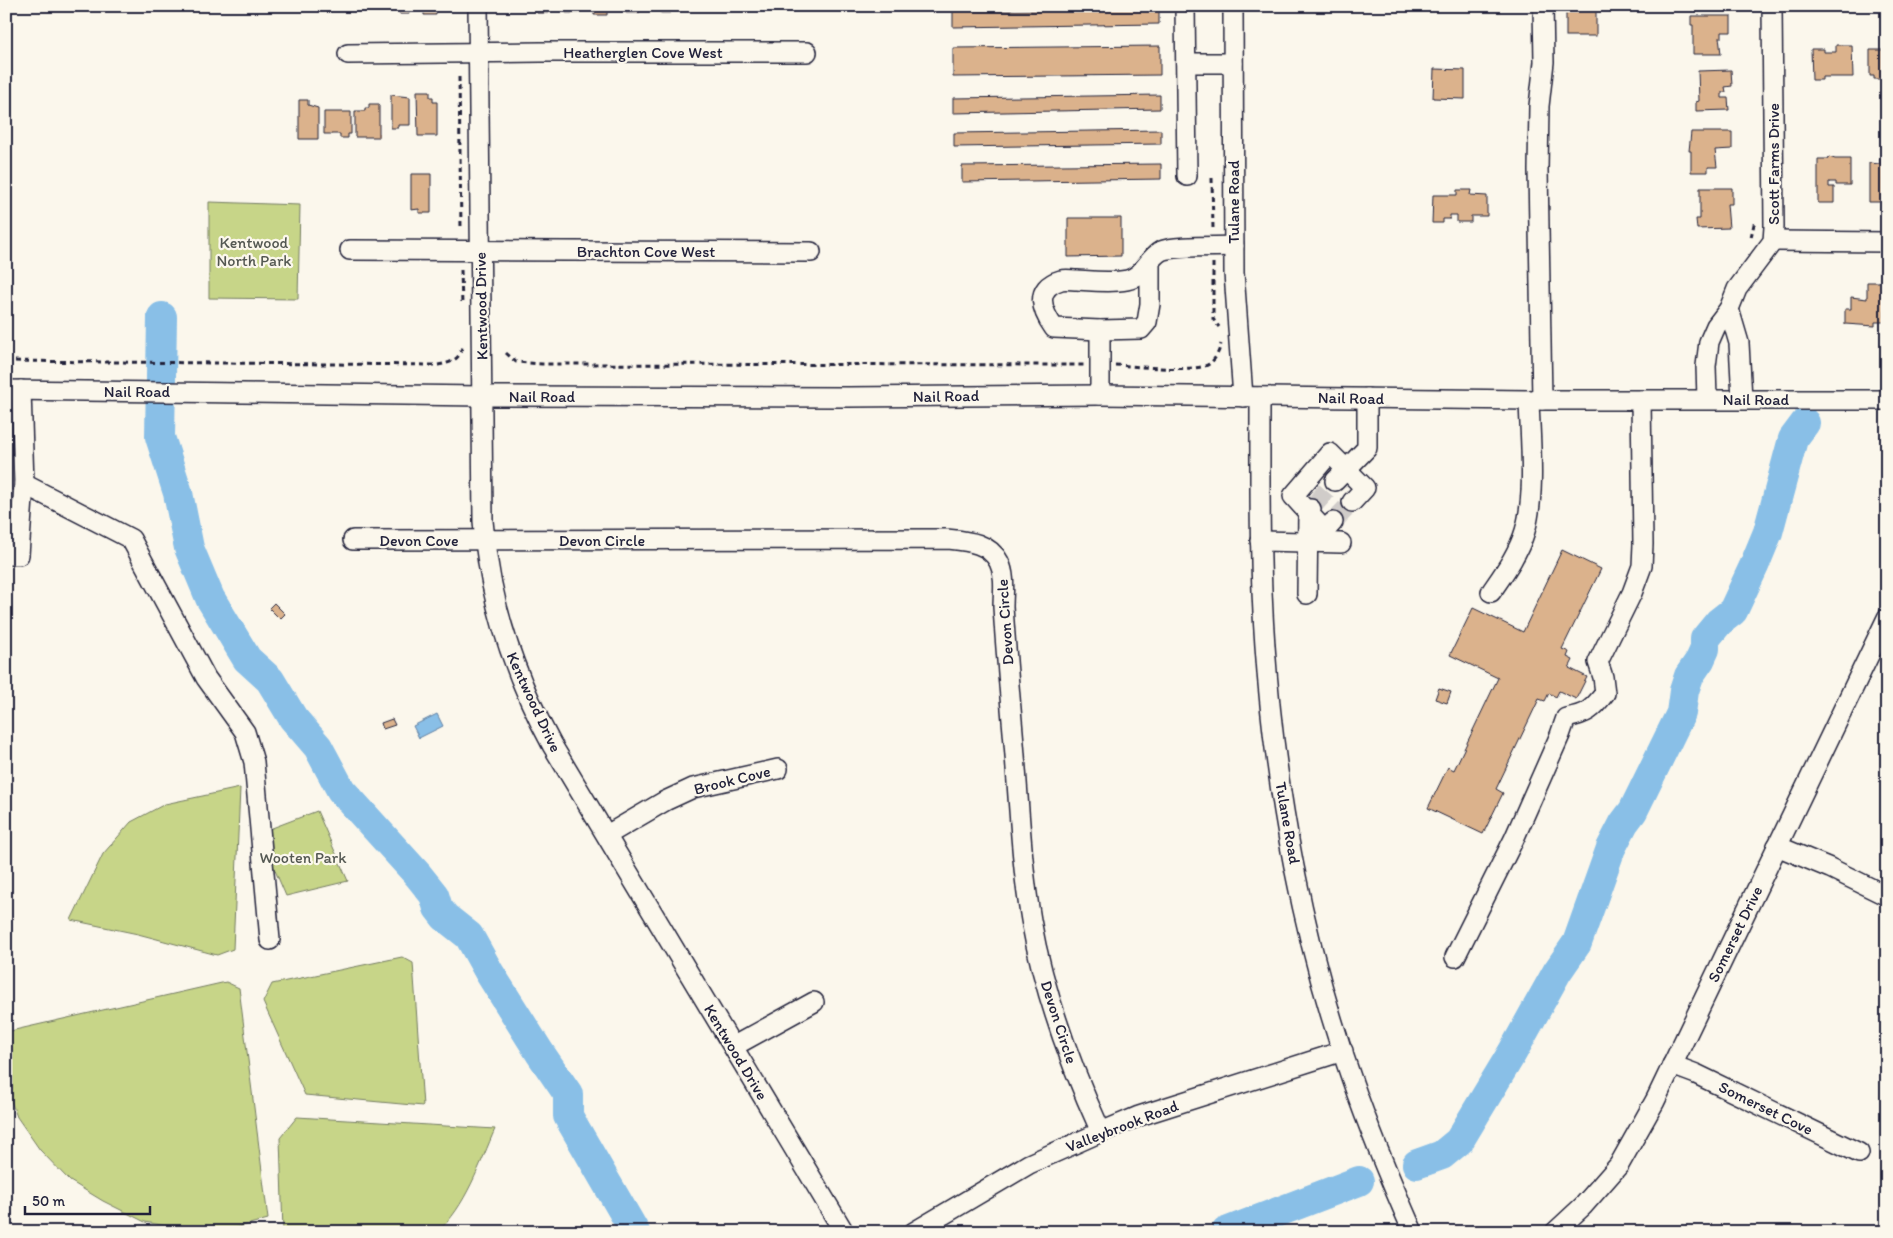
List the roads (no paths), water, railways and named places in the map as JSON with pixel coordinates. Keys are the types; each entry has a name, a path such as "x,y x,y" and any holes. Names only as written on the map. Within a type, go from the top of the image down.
{"street":[{"name":"Kentwood Drive","path":"478,6 482,521 497,610 518,674 552,745 608,835 844,1232"},
{"path":"1185,6 1187,176"},
{"name":"Tulane Road","path":"1233,6 1234,273 1252,397 1265,647 1274,734 1285,812 1314,952 1342,1051 1377,1148 1413,1232"},
{"path":"1491,592 1512,561 1525,531 1531,481 1536,400 1538,170 1540,106 1544,62 1543,6"},
{"name":"Scott Farms Drive","path":"1707,399 1706,366 1709,342 1716,326 1729,309 1737,289 1773,241 1772,6"},
{"name":"Heatherglen Cove West","path":"348,54 807,52"},
{"path":"1186,63 1233,63"},
{"path":"1773,241 1887,242"},
{"path":"1150,261 1150,304 1147,322 1140,329 1054,328 1044,314 1042,298 1047,288 1062,280 1128,280 1141,272 1150,261 1161,251 1186,247 1234,246"},
{"name":"Brachton Cove West","path":"350,250 811,252"},
{"path":"1729,309 1739,343 1742,399"},
{"path":"1100,330 1100,395"},
{"path":"6,555 19,555 24,484 15,457 14,390"},
{"name":"Nail Road","path":"14,390 482,396 848,397 1100,395 1536,400 1887,400"},
{"path":"1340,475 1368,448 1367,398"},
{"path":"1455,956 1514,839 1560,736 1566,718 1584,714 1598,703 1605,693 1603,677 1598,662 1632,593 1642,566 1641,400"},
{"path":"1333,522 1325,531 1311,509 1294,496 1330,453 1340,475 1365,488 1352,502"},
{"path":"24,484 131,539 206,678 245,732 254,762 270,940"},
{"path":"1307,594 1311,509"},
{"name":"Devon Circle","path":"484,540 946,539 976,543 991,551 1000,563 1003,573 1003,606 1016,775 1031,922 1061,1035 1081,1088 1101,1132"},
{"name":"Devon Cove","path":"353,540 484,540"},
{"path":"1260,541 1341,543"},
{"name":"Somerset Drive","path":"1555,1232 1584,1206 1619,1165 1655,1101 1887,618"},
{"name":"Brook Cove","path":"608,835 665,801 693,788 778,769"},
{"path":"1777,846 1830,868 1887,896"},
{"path":"734,1046 814,1002"},
{"name":"Valleybrook Road","path":"914,1232 1029,1164 1101,1132 1139,1116 1342,1051"},
{"name":"Somerset Cove","path":"1672,1065 1696,1074 1859,1153"}],"water":[{"path":"437,714 443,726 419,738 413,726"}],"waterway":[{"path":"162,317 160,437 178,493 189,548 210,598 247,659 270,680 293,718 318,747 341,790 418,875 434,895 438,908 445,917 469,936 489,972 568,1094 568,1116 635,1232"},
{"path":"1417,1164 1442,1155 1459,1141 1512,1053 1557,972 1577,943 1611,848 1624,823 1633,811 1681,713 1684,691 1689,676 1705,649 1705,639 1719,622 1733,611 1754,566 1768,532 1793,439 1805,423"},
{"path":"1226,1232 1359,1181"}],"tunnel":[{"path":"1314,505 1335,481"},
{"path":"1333,522 1352,502"}],"park label":[{"name":"Kentwood North Park","path":"254,251"},
{"name":"Wooten Park","path":"303,857"}]}
